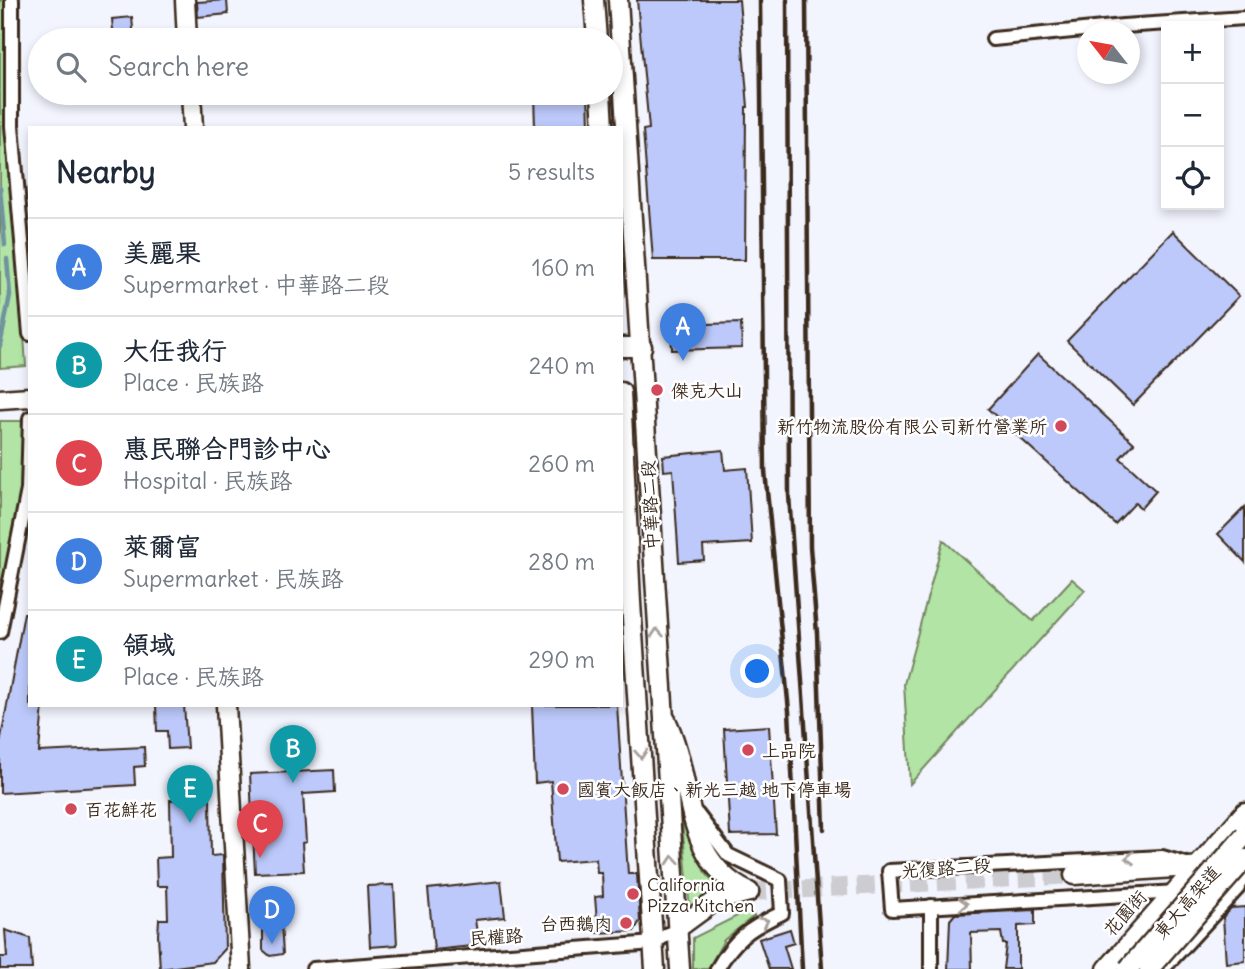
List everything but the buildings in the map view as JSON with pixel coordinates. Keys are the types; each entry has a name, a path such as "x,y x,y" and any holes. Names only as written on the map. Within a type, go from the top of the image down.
{"street":[{"path":"12,0 12,126 28,311"},
{"path":"185,0 186,28"},
{"path":"594,0 596,28"},
{"name":"中華路二段","path":"618,0 620,28"},
{"path":"993,39 1123,26 1245,18"},
{"name":"中華路二段","path":"623,72 680,969"},
{"path":"192,105 193,126"},
{"path":"602,105 603,126"},
{"path":"623,347 642,347"},
{"path":"0,399 28,397"},
{"name":"中華路二段","path":"623,425 655,969"},
{"path":"0,632 28,489"},
{"path":"226,707 241,969"},
{"path":"662,712 678,745 690,804 708,858 723,878 749,892 715,901 678,928"},
{"path":"690,804 729,855 779,880 782,913 755,926 732,944 717,969"},
{"path":"1107,969 1245,812"},
{"name":"東大高架道","path":"1128,969 1245,835"},
{"name":"光復路二段","path":"1196,867 1162,857 889,871 892,909 1240,888"},
{"path":"1074,875 1196,867 1245,858"},
{"name":"東大高架道","path":"1149,969 1245,858"},
{"path":"1163,969 1205,921 1240,888 1245,877"},
{"name":"花園街","path":"1097,969 1161,898 1175,892 1195,893 1204,902 1205,921"},
{"path":"931,906 931,969"},
{"name":"民權路","path":"313,969 654,943 678,928"}],"green space":[{"path":"0,0 6,0 5,134 19,256 26,366 0,368"},
{"path":"0,421 24,421 21,488 0,599"},
{"path":"943,540 1033,621 1072,579 1085,590 910,784 904,684"},
{"path":"681,809 684,810 704,871 722,892 690,913"},
{"path":"749,910 754,916 724,940 708,969 693,969 693,938"}],"waterway":[{"path":"0,188 5,245"},
{"path":"0,346 10,295 7,259"}],"tunnel":[{"path":"749,892 1074,875"}],"railway":[{"path":"760,0 765,471 789,711 802,969"},
{"path":"787,0 789,495 822,969"},
{"path":"806,0 810,547 817,633 824,829"}],"place":[{"name":"美麗果","path":"683,361"},
{"name":"傑克大山","path":"657,390"},
{"name":"新竹物流股份有限公司新竹營業所","path":"1061,426"},
{"name":"上品院","path":"748,750"},
{"name":"大任我行","path":"293,783"},
{"name":"國賓大飯店、新光三越 地下停車場","path":"563,789"},
{"name":"百花鮮花","path":"71,809"},
{"name":"領域","path":"190,823"},
{"name":"惠民聯合門診中心","path":"260,858"},
{"name":"California Pizza Kitchen","path":"633,894"},
{"name":"台西鵝肉","path":"626,923"},
{"name":"萊爾富","path":"272,944"}]}
